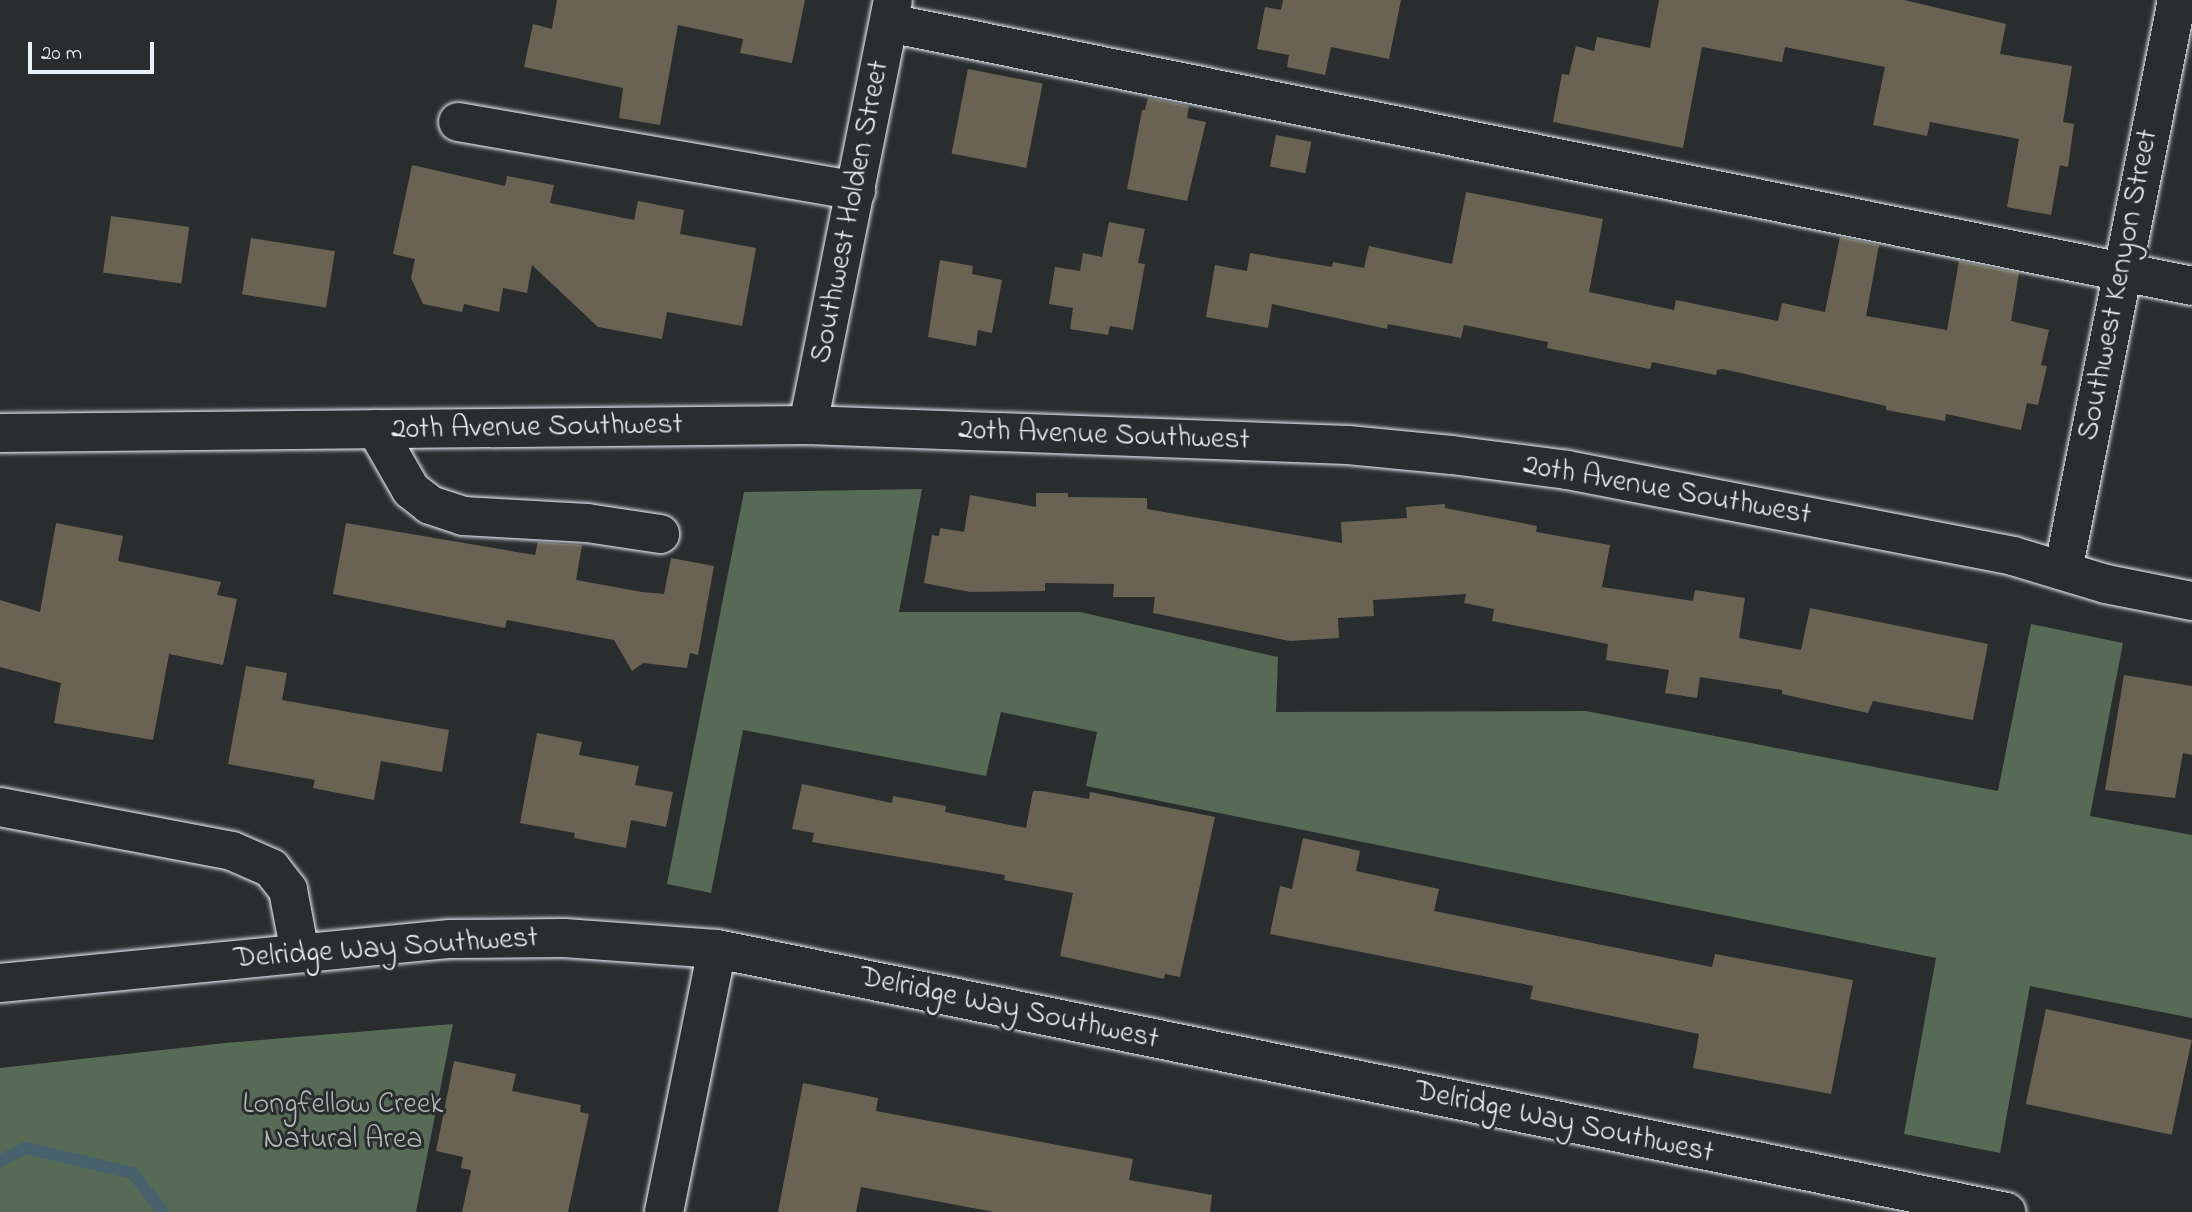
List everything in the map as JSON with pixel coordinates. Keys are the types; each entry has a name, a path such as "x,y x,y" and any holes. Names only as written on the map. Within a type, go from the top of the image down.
{"street":[{"name":"Southwest Kenyon Street","path":"2063,570 2177,0"},
{"path":"891,12 2192,286"},
{"name":"Southwest Holden Street","path":"808,425 891,12"},
{"path":"457,122 856,191"},
{"name":"20th Avenue Southwest","path":"0,433 808,425 1348,445 1451,454 1567,470 2013,556 2106,584 2192,601"},
{"path":"376,429 411,490 430,505 463,516 587,523 660,534"},
{"path":"0,807 232,851 271,867 288,890 300,953"},
{"name":"Delridge Way Southwest","path":"0,983 450,939 532,938 717,949 1943,1206 2006,1212"},
{"path":"664,1212 717,949"}],"green space":[{"path":"922,489 899,612 1080,612 1278,657 1276,712 1586,711 1998,791 2031,624 2123,643 2090,816 2192,835 2192,1018 2030,986 2000,1153 1904,1134 1936,958 1086,786 1097,732 1001,712 986,776 743,730 711,893 667,884 744,492"},
{"name":"Longfellow Creek Natural Area","path":"453,1024 416,1212 0,1212 0,1068 225,1043"}],"building":[{"path":"557,0 805,0 792,63 740,53 743,39 678,25 660,125 619,118 623,88 524,67 533,24 552,29"},
{"path":"1283,0 1401,0 1389,59 1331,47 1325,75 1287,67 1289,55 1257,49 1265,7 1281,10"},
{"path":"1659,0 1904,0 2006,24 2000,54 2072,66 2063,122 2074,124 2068,167 2060,165 2051,215 2007,207 2019,139 1930,122 1927,136 1873,125 1885,67 1785,47 1782,62 1702,47 1683,148 1553,122 1562,74 1569,75 1576,46 1594,51 1597,37 1650,48"},
{"path":"968,69 1043,84 1026,168 952,153"},
{"path":"1148,98 1189,106 1187,118 1206,122 1187,201 1127,189 1142,110 1145,110"},
{"path":"1276,135 1311,142 1305,173 1270,166"},
{"path":"412,165 505,186 507,176 554,185 550,203 634,220 638,201 684,210 680,234 756,248 742,326 667,312 662,339 598,327 532,265 527,293 503,288 499,312 464,304 462,312 423,304 411,278 415,259 393,254"},
{"path":"1466,192 1603,219 1589,292 1674,310 1676,300 1778,321 1782,303 1825,312 1840,237 1879,245 1866,316 1947,330 1959,261 2019,273 2011,321 2049,330 2041,365 2047,366 2038,405 2027,403 2021,430 1946,414 1945,421 1886,410 1886,406 1723,369 1717,370 1716,375 1652,362 1650,369 1547,348 1548,342 1464,325 1461,338 1388,324 1387,329 1272,304 1268,328 1206,317 1215,265 1247,271 1250,253 1332,267 1333,262 1364,268 1369,246 1452,264"},
{"path":"111,216 189,227 181,283 103,272"},
{"path":"1109,222 1145,229 1138,263 1145,264 1133,330 1110,326 1108,335 1070,329 1073,308 1049,304 1055,267 1080,271 1083,253 1102,257"},
{"path":"251,238 335,251 326,308 242,294"},
{"path":"940,260 973,266 972,274 1002,280 992,333 978,330 976,346 928,337"},
{"path":"1036,493 1068,493 1068,497 1147,498 1147,509 1342,543 1341,522 1407,518 1406,507 1445,504 1445,508 1537,526 1536,532 1610,545 1602,587 1693,601 1695,590 1745,598 1739,638 1801,650 1810,608 1988,644 1973,720 1873,701 1868,713 1782,694 1782,690 1700,677 1697,698 1665,693 1669,670 1606,660 1608,644 1492,621 1494,609 1464,603 1466,594 1373,600 1374,616 1338,618 1339,638 1290,641 1153,613 1155,597 1113,597 1114,584 1045,583 1045,591 970,592 924,583 932,535 939,536 940,528 964,532 970,495 1036,507"},
{"path":"56,523 123,536 118,561 221,582 217,595 237,599 223,665 169,654 153,740 54,723 61,683 0,667 0,600 40,612"},
{"path":"346,523 535,555 538,542 582,545 576,580 642,592 664,594 671,558 714,566 698,655 690,653 687,668 643,663 632,671 614,640 507,620 505,628 333,594"},
{"path":"246,666 287,673 282,700 449,730 442,772 381,761 374,800 313,788 315,780 228,764"},
{"path":"2124,675 2192,686 2192,755 2183,753 2175,798 2105,790"},
{"path":"537,733 582,742 579,755 639,766 635,785 673,792 666,827 631,820 626,848 574,838 575,833 520,823"},
{"path":"802,784 892,803 893,796 946,806 945,812 1026,828 1033,791 1089,799 1090,792 1215,817 1180,977 1165,974 1164,979 1060,956 1073,893 1004,880 1005,875 812,842 814,833 792,829"},
{"path":"1303,838 1360,851 1356,871 1439,889 1434,911 1712,967 1715,954 1853,980 1831,1094 1693,1068 1699,1034 1530,999 1533,986 1270,934 1280,886 1292,889"},
{"path":"2046,1009 2192,1040 2172,1135 2026,1104"},
{"path":"454,1061 516,1074 512,1091 581,1105 580,1112 589,1114 568,1212 462,1212 471,1170 461,1168 463,1157 436,1151"},
{"path":"803,1083 878,1098 876,1111 1133,1159 1129,1180 1212,1195 1210,1212 994,1212 861,1187 856,1212 778,1212"}],"waterway":[{"path":"0,1161 26,1148 133,1173 163,1212"}]}
